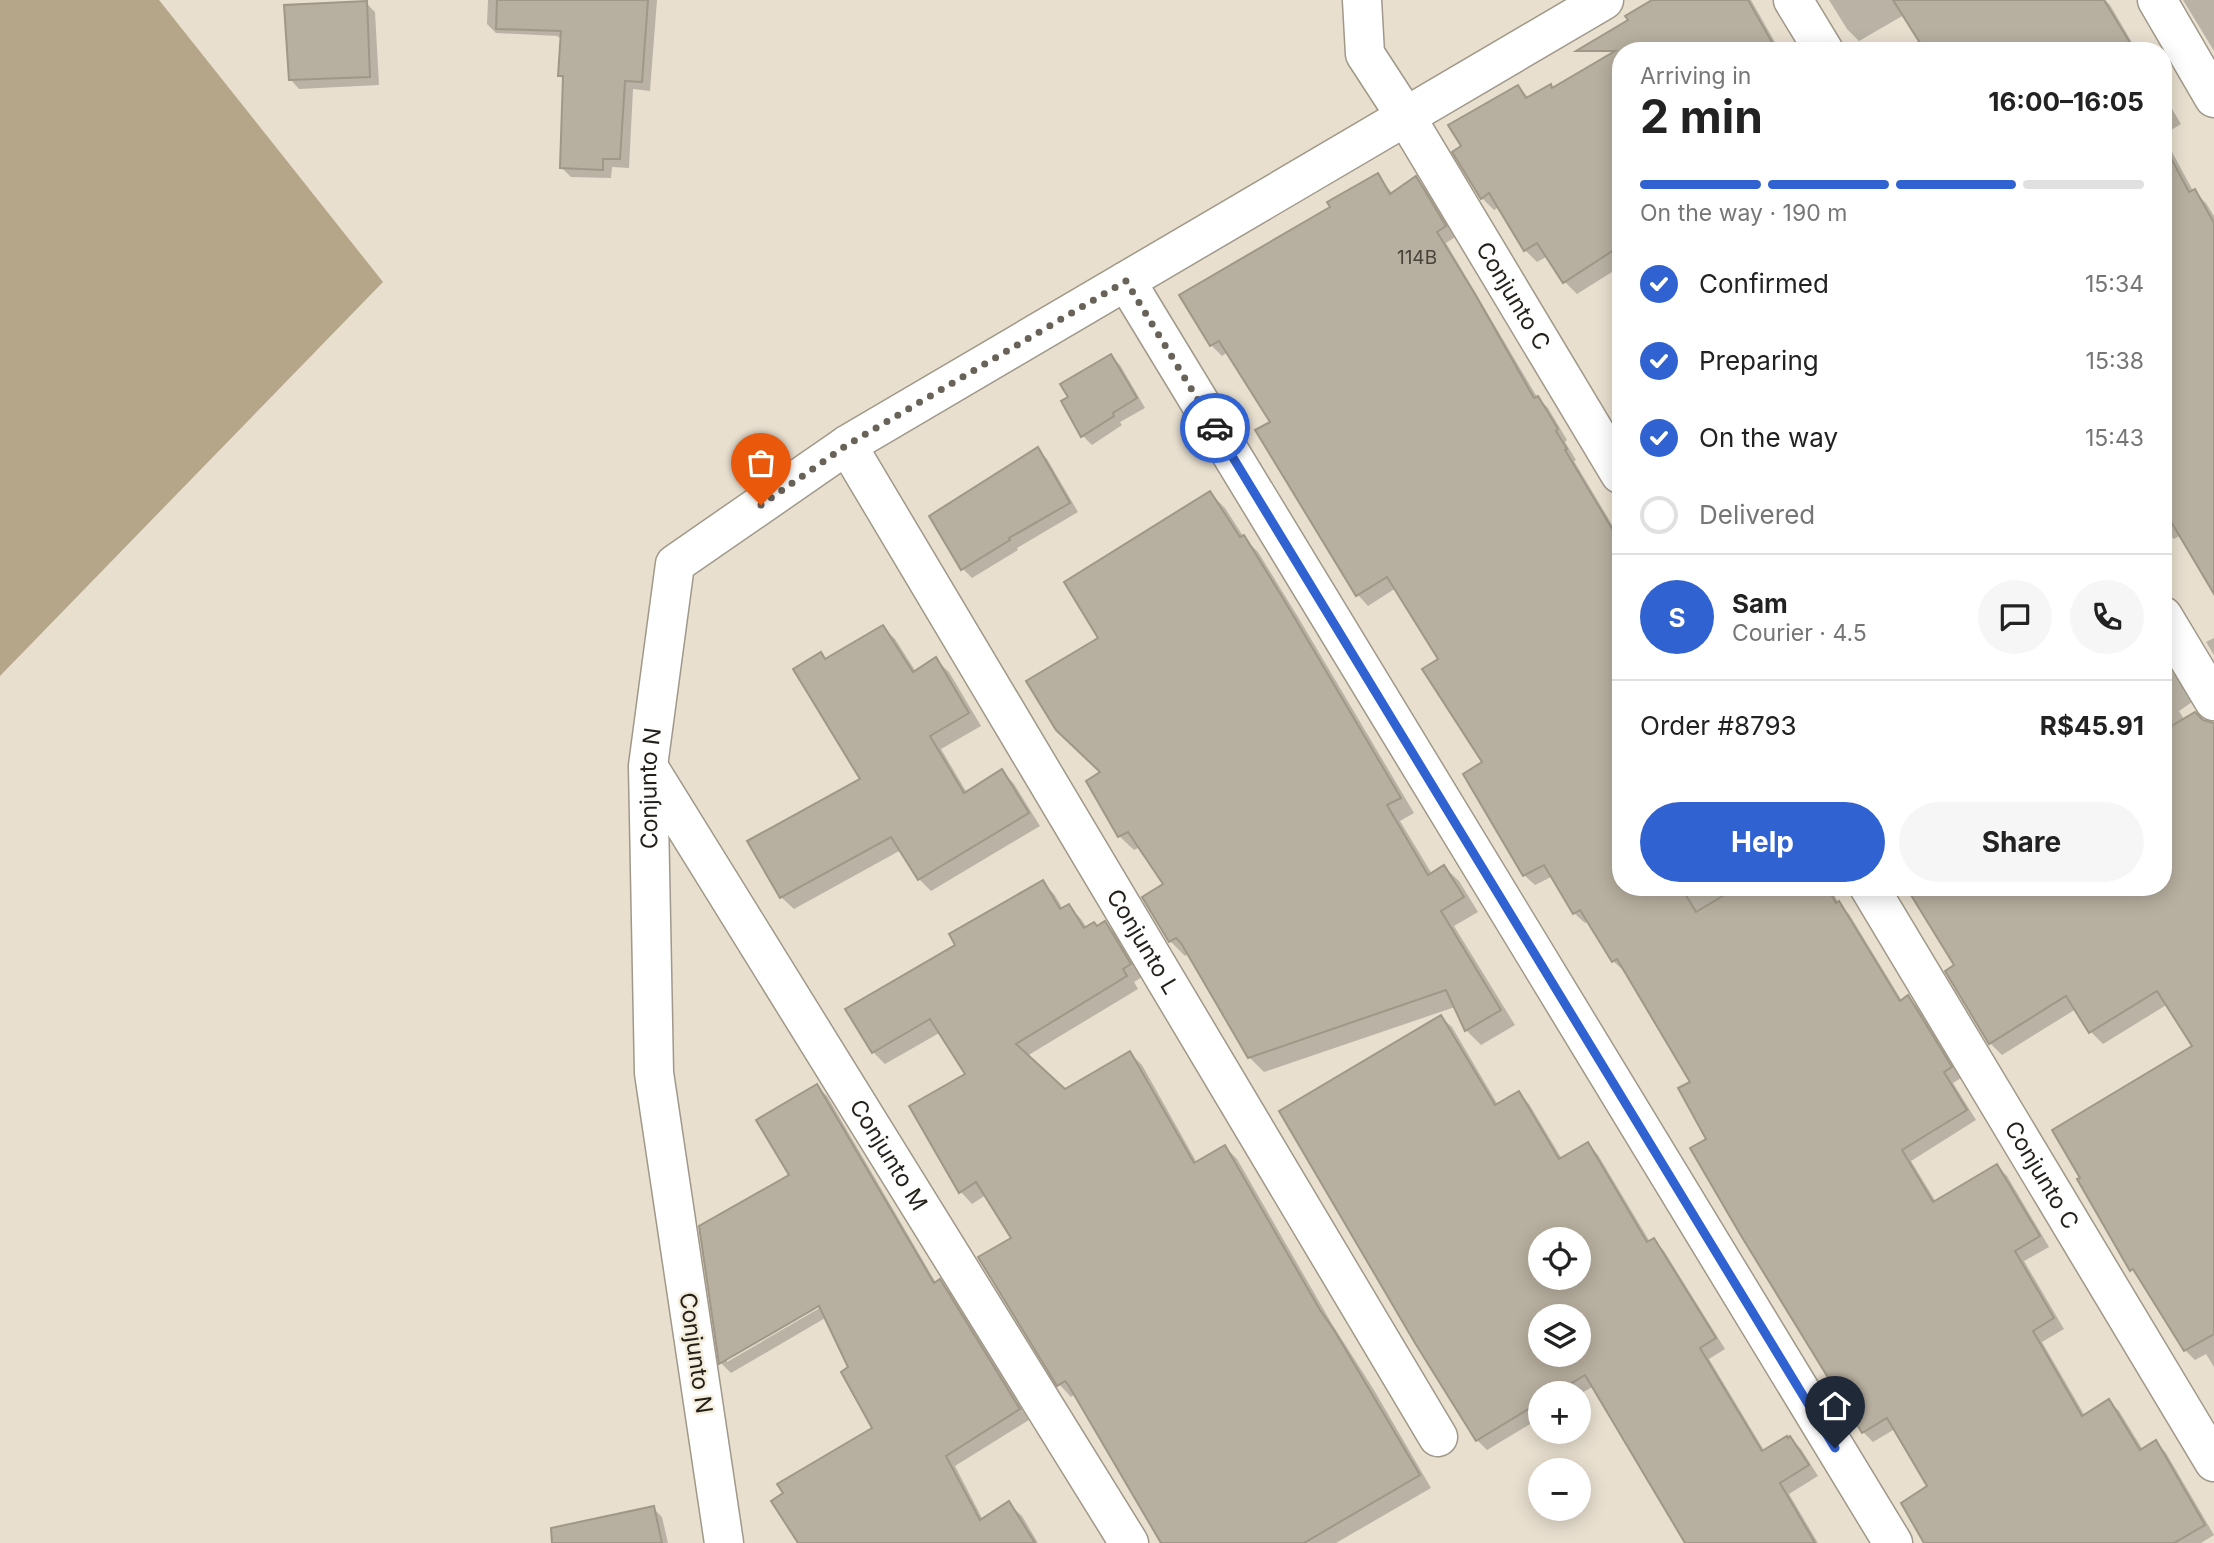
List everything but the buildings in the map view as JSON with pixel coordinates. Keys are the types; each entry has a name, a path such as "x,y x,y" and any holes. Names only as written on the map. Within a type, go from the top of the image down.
{"street":[{"name":"Conjunto C","path":"1362,0 1365,54 1406,117 1612,461"},
{"name":"Conjunto N","path":"724,1543 654,1073 648,766 675,564 847,445 1604,0"},
{"path":"1793,0 1819,42"},
{"path":"2157,0 2214,98"},
{"path":"1126,281 1893,1543"},
{"name":"Conjunto L","path":"847,445 1438,1437"},
{"path":"2172,631 2214,701"},
{"name":"Conjunto M","path":"648,766 1129,1543"},
{"name":"Conjunto C","path":"1874,896 2214,1462"}],"shaded area":[{"path":"0,0 159,0 383,282 0,676"}],"way so far":[{"path":"761,505 847,445 1126,281 1215,428"}],"route":[{"path":"1215,428 1835,1448"}]}
